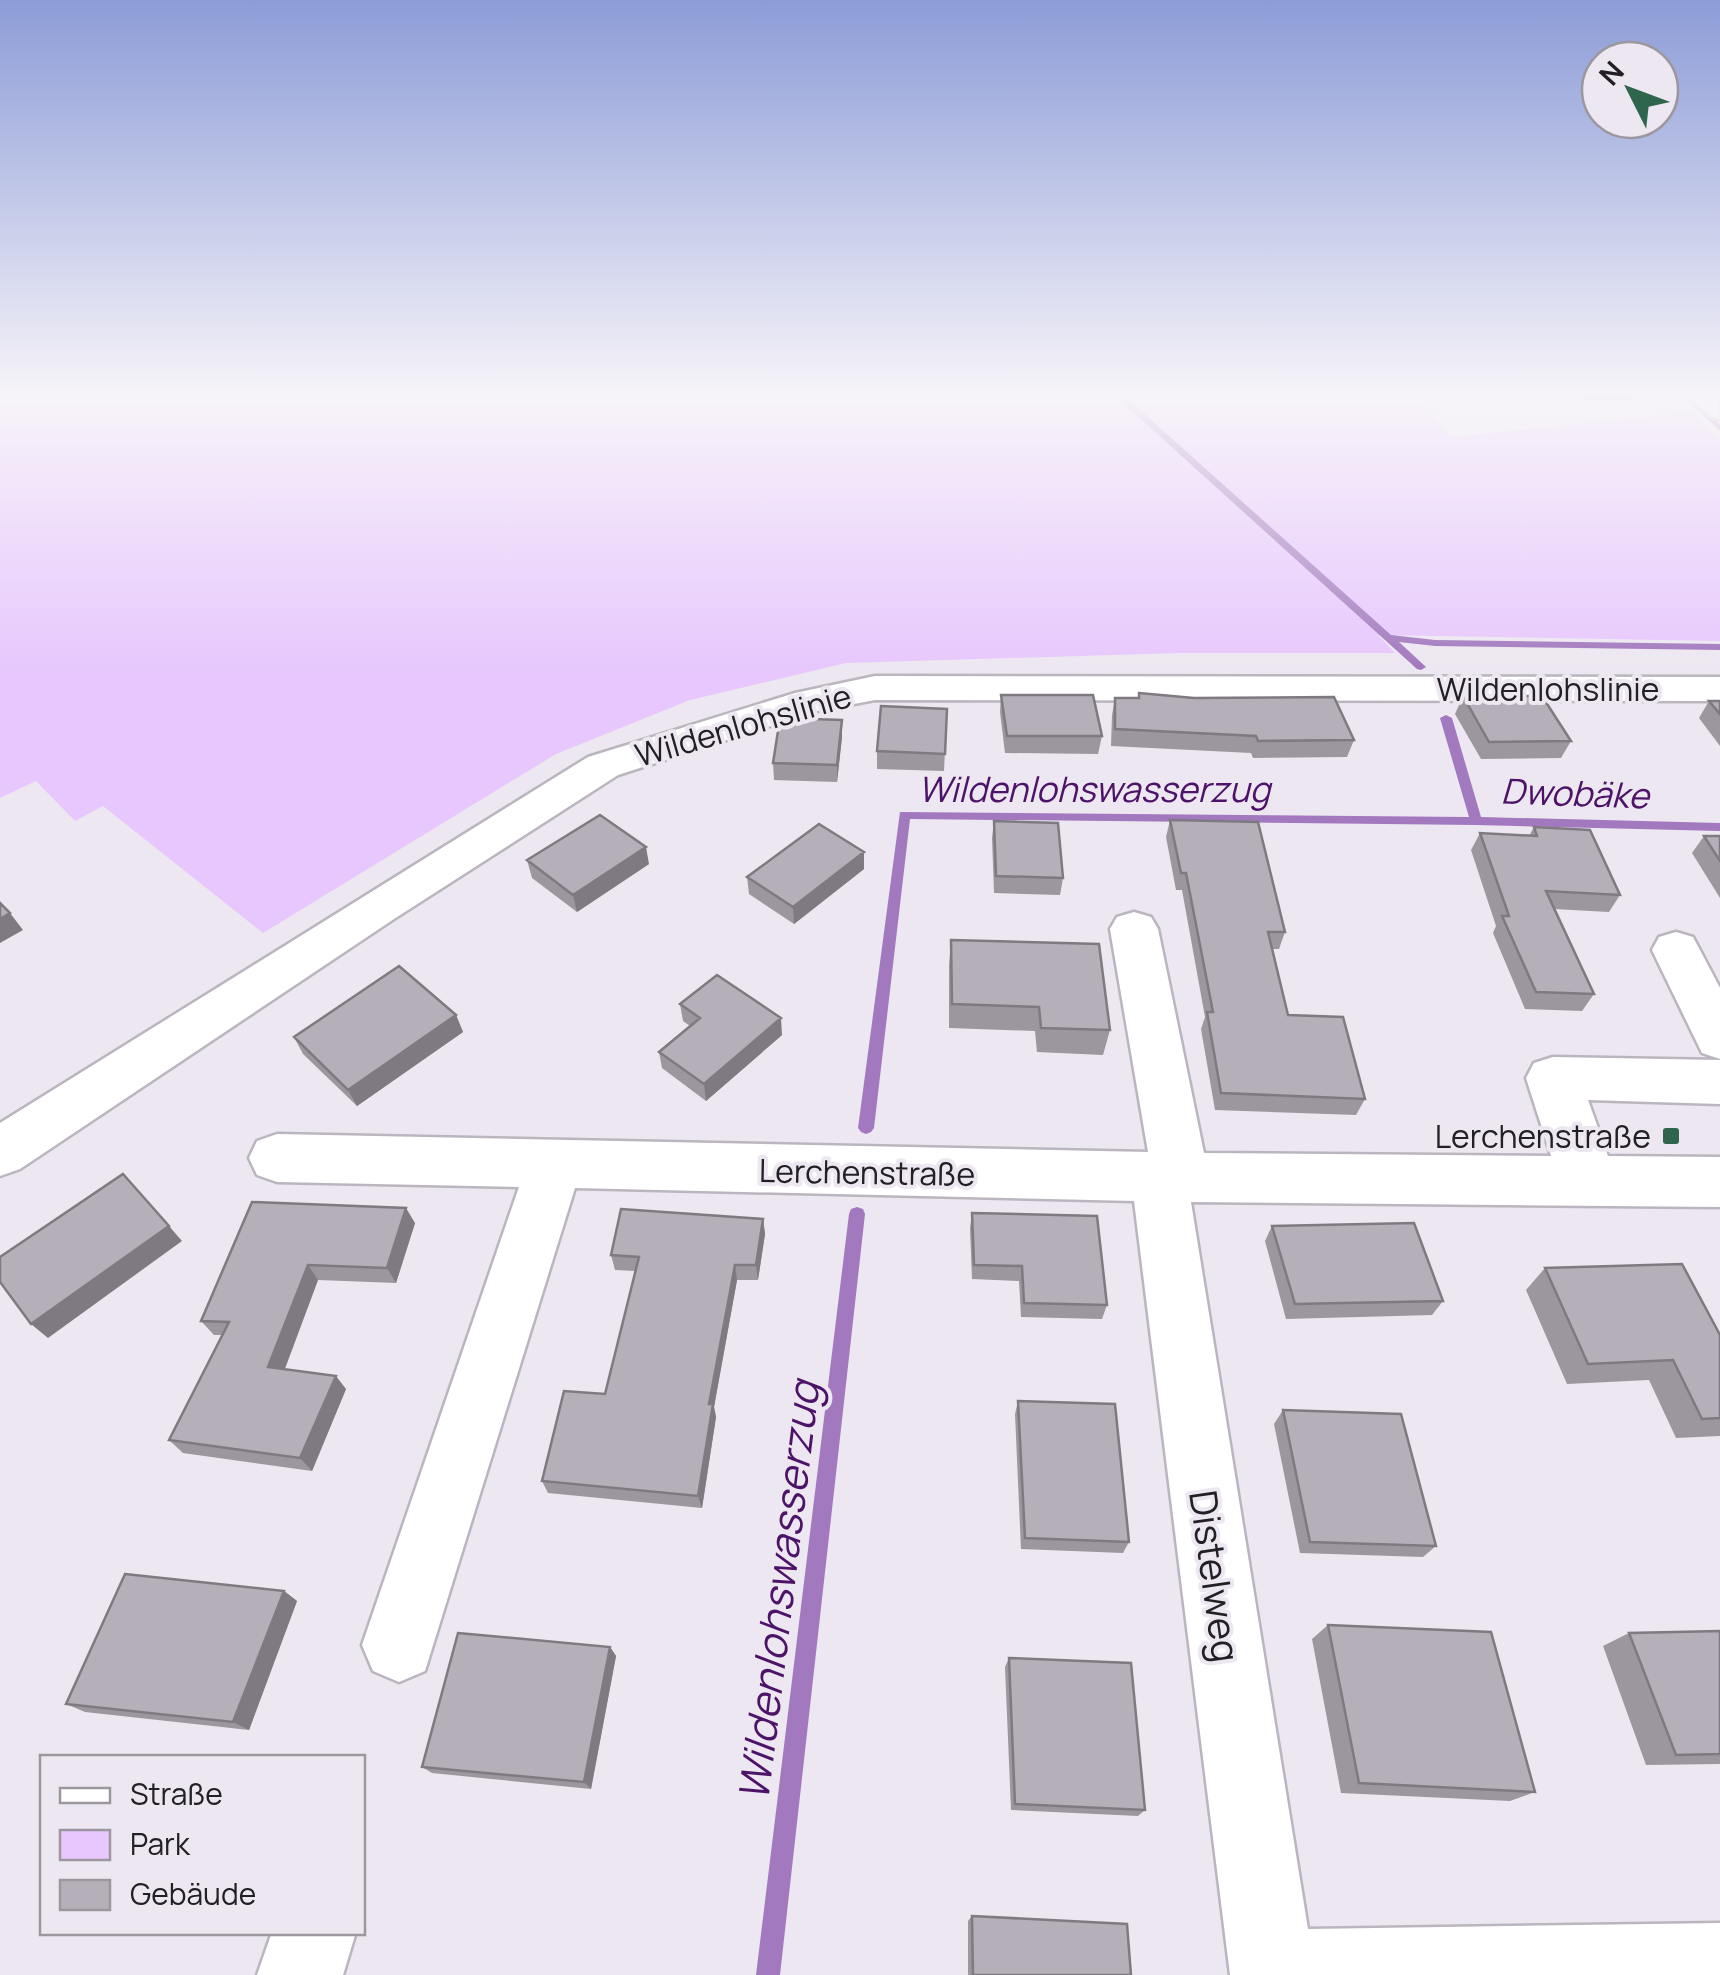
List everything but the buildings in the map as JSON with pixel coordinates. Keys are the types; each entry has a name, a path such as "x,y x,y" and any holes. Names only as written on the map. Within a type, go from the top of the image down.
{"street":[{"name":"Wildenlohslinie","path":"0,1152 394,896 603,766 809,702 876,688 1720,689"},
{"path":"1134,929 1170,1176"},
{"path":"1676,950 1720,1038"},
{"path":"1588,1181 1554,1078 1720,1082"},
{"name":"Lerchenstraße","path":"277,1158 554,1166 1588,1181 1716,1190"},
{"path":"399,1645 554,1166"},
{"name":"Distelweg","path":"1170,1176 1272,1973"},
{"path":"300,1975 313,1935"},
{"path":"1272,1973 1720,1966"}],"green space":[{"path":"0,485 1720,485 1720,641 1378,635 1395,653 1178,653 846,663 690,700 556,754 263,933 103,806 75,821 36,781 0,798"}],"waterway":[{"name":"Dwobäke","path":"1219,485 1421,667"},
{"path":"1391,638 1435,643 1720,647"},
{"name":"Dwobäke","path":"1446,718 1476,821"},
{"name":"Wildenlohswasserzug","path":"866,1128 904,815 1476,821"},
{"name":"Dwobäke","path":"1476,821 1720,827"},
{"name":"Wildenlohswasserzug","path":"768,1975 857,1214"}],"place":[{"name":"Lerchenstraße","path":"1671,1136"}]}
